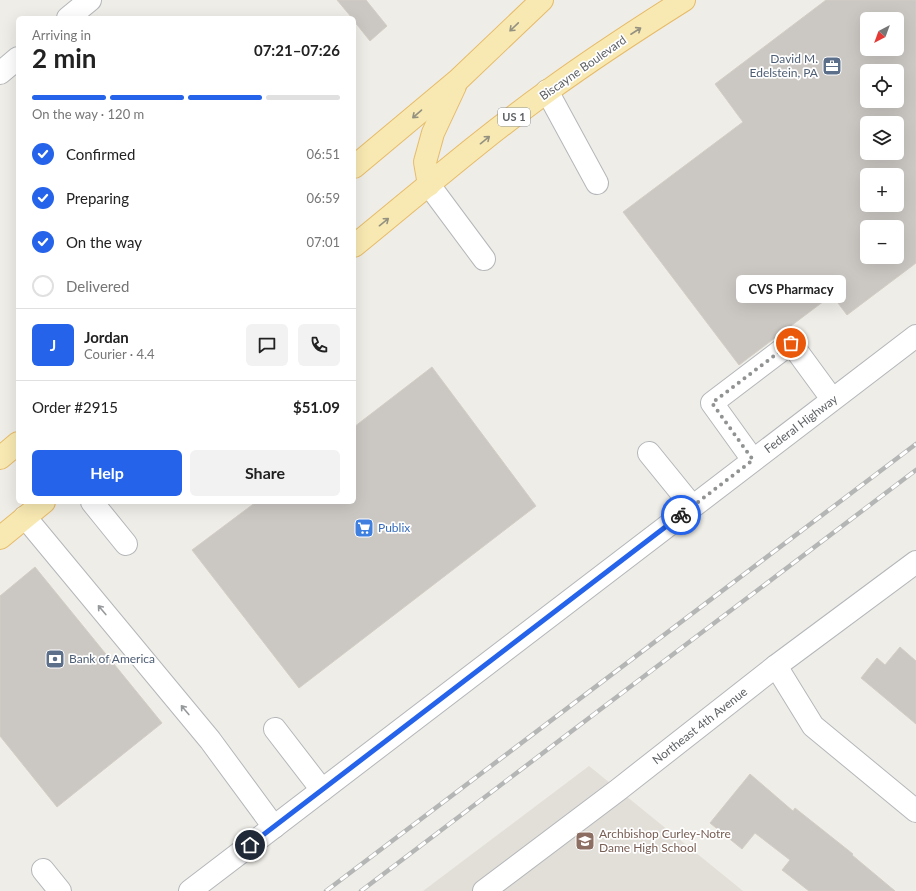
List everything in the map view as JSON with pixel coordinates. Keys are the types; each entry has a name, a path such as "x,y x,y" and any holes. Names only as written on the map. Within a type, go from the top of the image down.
{"main road":[{"path":"356,165 458,80 542,0"},
{"name":"Biscayne Boulevard","path":"356,244 547,91 606,50 684,0"},
{"path":"429,185 425,162 433,133 458,80"},
{"path":"0,458 16,445"},
{"path":"0,538 41,504"}],"street":[{"path":"70,16 90,0"},
{"path":"0,73 16,60"},
{"path":"547,91 597,183"},
{"path":"429,185 484,259"},
{"name":"Federal Highway","path":"190,891 916,336"},
{"path":"753,460 712,403 791,343 832,400"},
{"path":"649,453 692,506"},
{"path":"94,504 126,544"},
{"path":"25,517 210,740 274,827"},
{"name":"Northeast 4th Avenue","path":"484,891 618,790 776,666 916,562"},
{"path":"776,666 813,726 916,811"},
{"path":"275,729 322,790"},
{"path":"42,870 60,891"}],"shaded area":[{"name":"Archbishop Curley-Notre Dame High School","path":"589,766 743,891 423,891"}],"building":[{"path":"337,0 366,0 387,26 370,41 356,24 356,16 350,16"},
{"path":"826,0 916,0 916,263 847,315 832,295 739,365 623,212 743,122 715,84"},
{"name":"Publix","path":"432,367 536,506 299,688 192,550 253,504 356,504 356,425"},
{"name":"Bank of America","path":"35,567 162,723 57,807 0,736 0,596"},
{"path":"900,647 916,661 916,724 861,678 877,658 885,665"},
{"path":"750,774 793,811 795,808 853,854 852,855 895,891 809,891 782,870 790,860 755,833 742,849 710,823"}],"railway":[{"path":"326,891 916,444"},
{"path":"361,891 916,470"}],"way so far":[{"path":"681,515 753,460 712,403 791,343"}],"place":[{"name":"David M. Edelstein, PA","path":"832,66"},
{"name":"CVS Pharmacy","path":"791,343"},
{"name":"Publix","path":"364,528"},
{"name":"Bank of America","path":"55,659"},
{"name":"Archbishop Curley-Notre Dame High School","path":"585,841"}],"route":[{"path":"250,845 681,515"}]}
